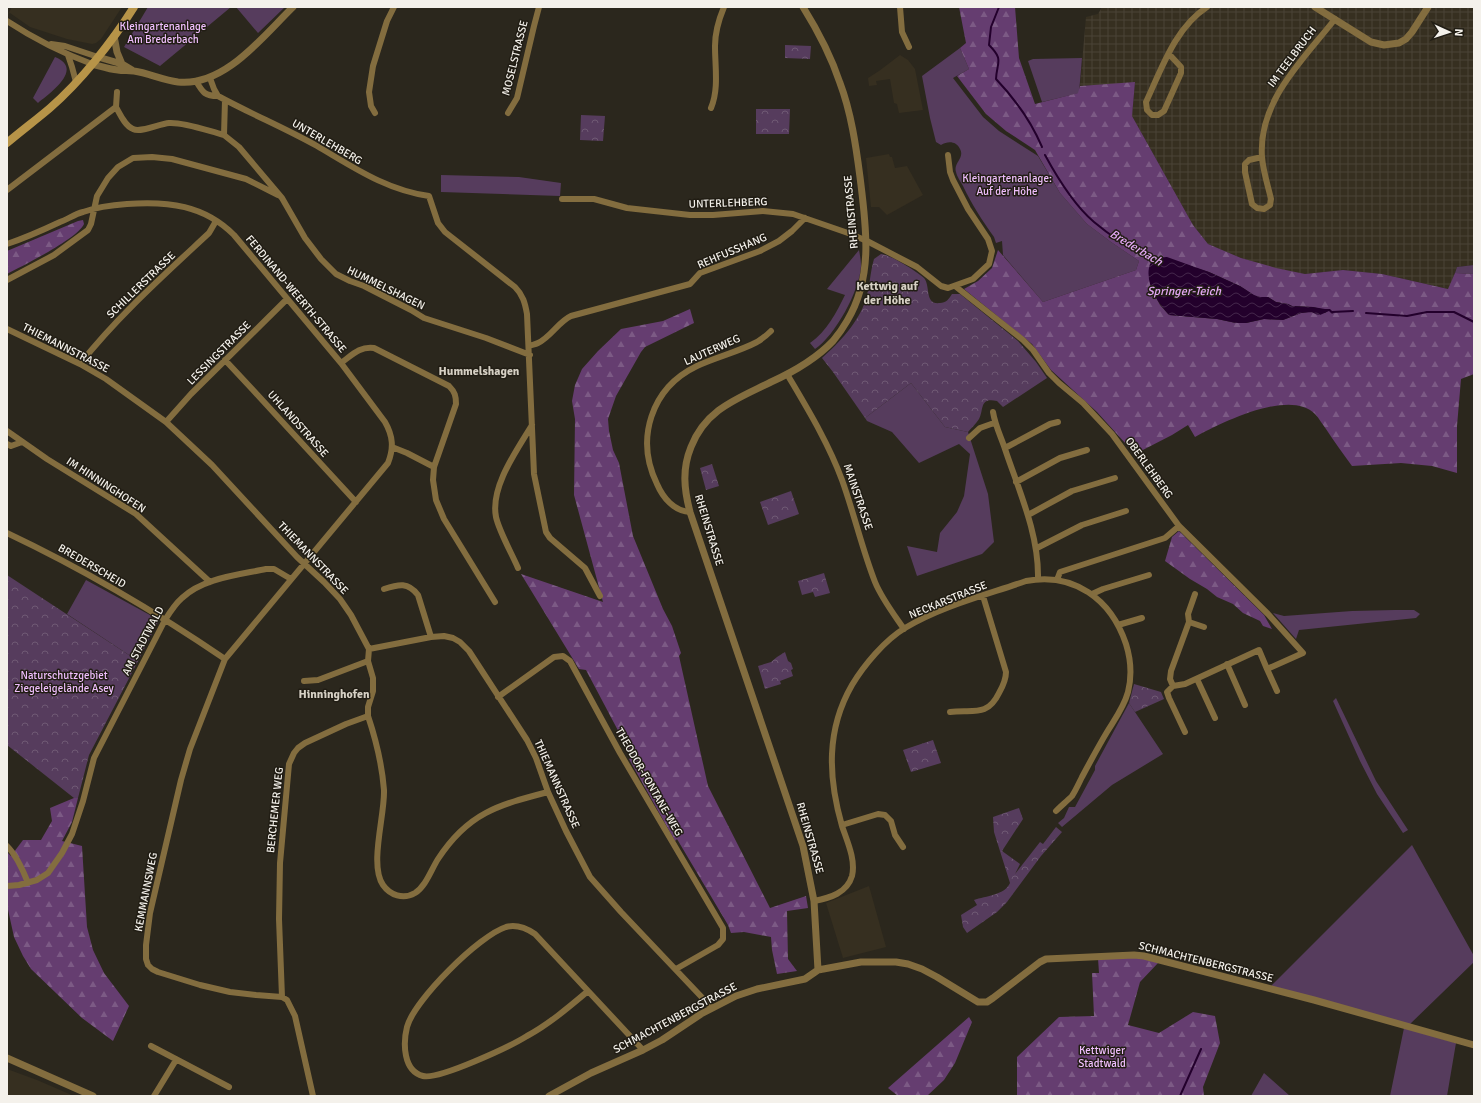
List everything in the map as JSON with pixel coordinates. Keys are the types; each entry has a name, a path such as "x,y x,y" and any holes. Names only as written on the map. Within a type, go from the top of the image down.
{"main road":[{"path":"7,143 51,108 76,82 114,36 134,7"}],"street":[{"path":"48,43 65,46 98,56 122,64 133,70 176,82 196,81 210,78 228,68 248,52 293,7"},
{"path":"375,113 371,106 369,92 372,72 379,44 387,21 394,7"},
{"name":"MOSELSTRASSE","path":"508,113 517,98 539,7"},
{"path":"710,108 714,101 716,90 715,45 717,26 724,7"},
{"name":"RHEINSTRASSE","path":"803,7 816,28 841,84 856,149 867,240 866,263 859,298 854,310 834,340 806,363 787,374 729,402 716,411 702,426 688,454 685,468 685,485 690,512 803,846 814,901 818,970"},
{"path":"900,7 902,32 909,48"},
{"path":"1169,54 1181,67 1181,73 1164,111 1158,115 1152,115 1147,110 1146,102 1169,54 1177,38 1198,13 1207,7"},
{"path":"1315,7 1371,42 1384,45 1399,43 1406,39 1428,7"},
{"name":"IM TEELBRUCH","path":"1262,157 1249,160 1245,164 1245,172 1252,204 1257,208 1264,209 1270,205 1271,199 1262,157 1265,125 1272,106 1281,87 1335,19"},
{"path":"7,21 27,34 48,43 68,55 92,64 119,70 133,70"},
{"path":"114,36 117,52 122,64"},
{"path":"68,55 76,82"},
{"path":"210,78 218,96"},
{"name":"UNTERLEHBERG","path":"196,81 202,91 209,96 218,96 312,143 377,181 402,190 428,196 438,223 445,232 515,287 521,294 526,304 529,346"},
{"path":"7,190 116,107 117,92"},
{"path":"224,135 225,100"},
{"name":"HUMMELSHAGEN","path":"116,107 129,127 134,130 170,123 224,135 239,147 282,198 305,238 317,254 336,274 364,286 424,318 486,338 530,355"},
{"path":"867,240 917,267 941,286 948,288 973,279 982,272 989,264 992,251 988,239 968,210 953,180 950,172 948,155"},
{"path":"7,280 54,255 88,230 91,224 97,196 108,178 118,167 134,158 152,157 172,159 235,175 269,189 282,198"},
{"name":"UNTERLEHBERG","path":"562,199 594,200 627,208 690,215 713,215 763,211 793,214 867,240"},
{"name":"FERDINAND-WEERTH-STRASSE","path":"7,244 22,239 81,212 94,208 149,202 172,204 207,214 224,225 234,235 286,300 341,363 385,422 390,431 392,447"},
{"name":"REHFUSSHANG","path":"529,346 539,343 564,319 571,316 690,284 700,273 760,251 780,241 805,218"},
{"name":"SCHILLERSTRASSE","path":"80,364 98,341 127,311 209,233 216,220"},
{"path":"938,293 941,286"},
{"name":"OBERLEHBERG","path":"955,286 1023,340 1033,350 1049,373 1096,416 1131,459 1180,526 1268,614 1303,653 1267,669"},
{"name":"LESSINGSTRASSE","path":"166,422 191,394 286,300"},
{"name":"THIEMANNSTRASSE","path":"7,329 80,364 106,379 166,422 212,465 340,599 351,614 369,649 431,637 444,636 453,638 460,642 469,651 527,740 536,758 548,792 590,877 712,1008"},
{"name":"LAUTERWEG","path":"690,512 683,512 675,508 666,499 659,489 652,474 648,460 647,443 649,425 654,410 672,383 684,374 697,366 757,342 771,331"},
{"path":"529,346 534,474 546,532 550,538 585,568 600,596"},
{"path":"341,363 361,349 366,347 374,348 449,386 454,391 456,404 434,467 433,480 436,500 444,519 495,602"},
{"name":"UHLANDSTRASSE","path":"225,360 356,502"},
{"name":"MAINSTRASSE","path":"787,374 827,444 842,480 875,582 886,603 904,628"},
{"path":"992,412 994,423 1028,514 1037,548 1038,579"},
{"path":"1004,448 1050,424 1058,422"},
{"path":"969,438 980,428 994,423"},
{"path":"518,568 496,519 496,504 501,481 532,425"},
{"name":"IM HINNINGHOFEN","path":"7,431 53,463 136,514 210,582"},
{"path":"7,444 11,446 22,442"},
{"path":"305,563 388,462 392,447 434,467"},
{"path":"1016,482 1060,458 1087,450"},
{"path":"1028,514 1072,491 1115,478"},
{"path":"1037,548 1082,525 1126,511"},
{"path":"1057,580 1060,572 1165,538 1180,526"},
{"name":"BREDERSCHEID","path":"7,533 54,556 165,620"},
{"name":"KEMMANNSWEG","path":"282,996 230,992 200,985 158,972 148,965 146,959 146,945 150,913 181,780 190,749 225,659 305,563"},
{"name":"AM STADTWALD","path":"7,886 19,886 37,880 48,872 54,865 72,834 83,801 94,758 165,620 173,607 182,597 192,590 210,582 266,569 274,569 292,579"},
{"path":"1092,594 1102,589 1149,575"},
{"name":"NECKARSTRASSE","path":"814,901 836,895 848,884 851,877 852,862 835,800 831,769 833,736 838,717 851,686 867,664 904,628 938,612 1026,581 1038,579 1057,580 1071,584 1092,594 1111,613 1118,625 1125,643 1131,674 1128,692 1117,718 1107,732 1072,796 1056,811"},
{"path":"384,588 399,584 408,586 415,591 431,637"},
{"path":"1173,686 1170,679 1171,671 1189,622 1188,614 1195,594"},
{"path":"950,712 972,712 991,706 1006,679 1006,672 983,596"},
{"path":"1118,625 1142,618"},
{"path":"165,620 225,659"},
{"path":"1189,622 1204,627"},
{"path":"369,649 368,661 373,678 373,691 368,707 368,716 376,740 384,792 377,858 378,872 385,889 392,894 399,896 414,894 421,888 438,859 454,837 471,822 490,810 511,801 548,792"},
{"path":"1185,732 1168,698 1167,692 1173,686 1185,684 1197,679 1259,650 1277,690"},
{"name":"THEODOR-FONTANE-WEG","path":"498,697 554,657 563,656 570,661 620,754 723,928 723,939 718,945 676,969"},
{"path":"304,681 318,680 368,661"},
{"path":"1227,664 1245,705"},
{"path":"1197,679 1215,718"},
{"name":"BERCHEMER WEG","path":"282,996 279,919 280,863 289,764 298,748 306,743 346,724 368,716"},
{"path":"842,825 878,814 885,815 891,821 895,835 903,847"},
{"path":"7,846 23,868 28,883"},
{"path":"588,991 559,1016 527,1036 471,1063 434,1076 424,1076 416,1073 410,1067 405,1054 405,1040 407,1026 415,1011 429,992 475,947 498,930 512,926 526,928 534,934 588,991 643,1050"},
{"name":"SCHMACHTENBERGSTRASSE","path":"549,1096 591,1073 662,1040 712,1008 736,996 757,989 805,979 818,970 861,962 896,962 908,964 922,969 974,1000 983,1003 993,998 1046,959 1063,957 1139,956 1314,1000 1474,1045"},
{"path":"282,996 287,1000 295,1016 313,1096"},
{"path":"151,1046 228,1087"},
{"path":"7,1058 93,1096"},
{"path":"154,1096 176,1060"}],"shaded area":[{"path":"12,7 122,7 101,39 92,44 67,39 30,27 10,13 8,14"},
{"path":"1102,7 1474,7 1474,265 1457,267 1449,289 1382,274 1343,270 1305,274 1276,269 1241,258 1208,244 1193,225 1132,116 1135,83 1080,86 1086,17 1098,14"},
{"path":"900,55 908,60 915,69 923,110 899,113 897,104 894,103 890,79 876,81 877,85 869,86 868,78"},
{"path":"889,154 890,157 892,157 895,168 907,166 923,195 887,215 879,207 871,207 866,158"},
{"path":"869,886 886,947 843,958 826,903"},
{"path":"7,1069 37,1080 74,1096 7,1096"}],"green space":[{"name":"Kleingartenanlage Am Brederbach","path":"148,7 231,7 160,66 124,47"},
{"name":"Kleingartenanlage Am Brederbach","path":"236,7 285,7 258,33"},
{"path":"959,7 1015,7 1019,58 1035,104 1078,93 1080,86 1135,82 1132,116 1193,225 1208,244 1241,258 1276,268 1305,274 1343,270 1382,274 1448,289 1455,273 1474,274 1474,374 1461,379 1457,426 1457,473 1432,466 1401,463 1352,466 1315,414 1304,407 1289,405 1273,406 1255,410 1195,437 1188,425 1135,454 1097,412 1051,370 1032,344 964,289 978,281 992,268 998,250 1043,302 1136,270 1139,261 1087,224 1060,193 1035,150 1006,131 986,114 957,76 969,69 960,48 966,43","holes":["1159,257 1209,272 1240,286 1255,296 1268,297 1276,302 1292,306 1313,307 1325,310 1330,309 1325,313 1301,313 1283,320 1264,319 1246,323 1236,323 1217,319 1169,315 1160,305 1151,288 1150,264"]},
{"path":"785,45 811,46 810,59 785,58"},
{"name":"Kleingartenanlage: Auf der Höhe","path":"960,48 969,69 953,78 983,117 999,131 1038,156 1060,193 1087,224 1139,261 1136,270 1043,302 1003,255 1002,241 996,243 994,237 981,218 957,176 956,166 961,155 960,149 954,143 949,142 941,145 936,142 930,118 922,76"},
{"path":"55,57 63,62 67,68 66,74 56,88 38,103 33,98"},
{"path":"1082,58 1079,93 1042,102 1028,61 1033,59"},
{"path":"756,109 790,109 789,134 756,134"},
{"path":"581,115 605,116 603,141 580,140"},
{"path":"441,175 519,177 561,183 560,196 441,192"},
{"path":"83,220 84,224 71,237 7,274 7,251"},
{"path":"859,250 861,266 860,276 851,299 838,323 823,343 815,349 810,343 826,327 845,295 827,289"},
{"path":"881,254 897,260 924,278 930,298 935,303 942,303 946,301 952,294 960,294 1018,341 1036,362 1047,378 1003,407 997,401 987,401 983,405 979,419 968,432 945,427 911,383 865,418 822,358 842,339 859,316 866,299 874,259"},
{"path":"1474,265 1474,274 1455,273 1457,267"},
{"path":"690,309 694,323 645,347 641,352 616,396 608,419 609,431 613,450 619,463 633,536 663,609 672,626 681,653 679,656 708,786 770,908 806,896 808,908 787,911 788,959 797,971 777,974 771,937 744,932 731,933 728,925 677,839 675,841 629,759 632,757 586,670 579,669 521,574 603,602 574,495 575,419 572,401 575,385 582,369 621,329 663,321"},
{"path":"911,383 945,427 968,432 988,494 994,542 982,554 917,576 907,546 937,552 940,533 957,512 964,496 970,454 959,444 919,463 892,432 867,421 865,418"},
{"path":"712,464 719,486 706,490 700,468"},
{"path":"791,491 799,514 768,525 760,502"},
{"path":"1179,531 1264,615 1272,629 1263,626 1260,621 1243,613 1233,604 1217,597 1165,561 1172,537"},
{"path":"824,573 830,593 815,597 813,592 802,595 798,581"},
{"name":"Naturschutzgebiet Ziegeleigelände Asey","path":"7,575 138,661 89,755 78,798 74,798 7,745"},
{"path":"86,580 159,620 138,661 67,614"},
{"path":"1414,610 1420,614 1416,618 1299,630 1296,639 1273,613 1284,616 1352,611"},
{"path":"785,652 793,669 791,670 793,676 780,681 781,684 765,689 758,666 771,662"},
{"path":"1134,684 1161,692 1164,699 1135,712 1129,703"},
{"path":"1336,698 1376,781 1408,830 1403,833 1377,794 1360,761 1333,701"},
{"path":"1129,703 1163,754 1112,785 1062,827 1058,823 1064,818 1069,807 1075,807"},
{"path":"933,740 941,763 911,772 903,750"},
{"path":"74,798 78,798 72,822 62,841 82,846 87,927 93,950 104,973 129,1006 113,1041 82,1018 31,969 14,937 7,905 7,852 11,856 23,840 41,840 52,821 50,808"},
{"path":"1019,808 1023,819 1002,851 1020,864 1015,874 1040,842 1043,844 1056,827 1062,832 1041,856 1007,902 997,912 967,933 963,927 961,915 977,905 974,900 1000,893 1008,887 1010,883 994,832 993,817"},
{"path":"1412,845 1474,956 1474,962 1409,1025 1271,986"},
{"name":"Kettwiger Stadtwald","path":"1098,958 1143,958 1158,963 1140,982 1128,1025 1159,1033 1193,1012 1215,1016 1220,1043 1203,1087 1204,1096 1017,1096 1017,1057 1059,1017 1094,1016 1092,973 1099,973"},
{"path":"969,1017 972,1022 955,1063 944,1080 927,1096 898,1096 888,1088"},
{"path":"1404,1028 1456,1043 1447,1096 1390,1096"},
{"path":"1264,1073 1290,1096 1251,1096"}],"water":[{"name":"Springer-Teich","path":"1159,257 1167,257 1209,272 1260,297 1268,297 1276,302 1292,306 1330,309 1334,313 1332,314 1329,311 1320,315 1312,312 1301,313 1283,320 1264,319 1246,323 1169,315 1156,298 1150,285 1150,264"}],"waterway":[{"name":"Brederbach","path":"999,7 991,27 989,45 997,54 998,58 996,79 1010,94 1022,111 1033,128 1042,147"},
{"name":"Brederbach","path":"1045,155 1067,191 1080,208 1094,222 1131,248 1154,261"},
{"name":"Brederbach","path":"1332,312 1353,311"},
{"name":"Brederbach","path":"1366,313 1407,316 1427,312 1454,312 1474,322"},
{"path":"1180,1096 1201,1049"}],"district":[{"name":"Kettwig auf der Höhe","path":"887,293"},
{"name":"Hummelshagen","path":"479,371"},
{"name":"Hinninghofen","path":"334,694"}]}
